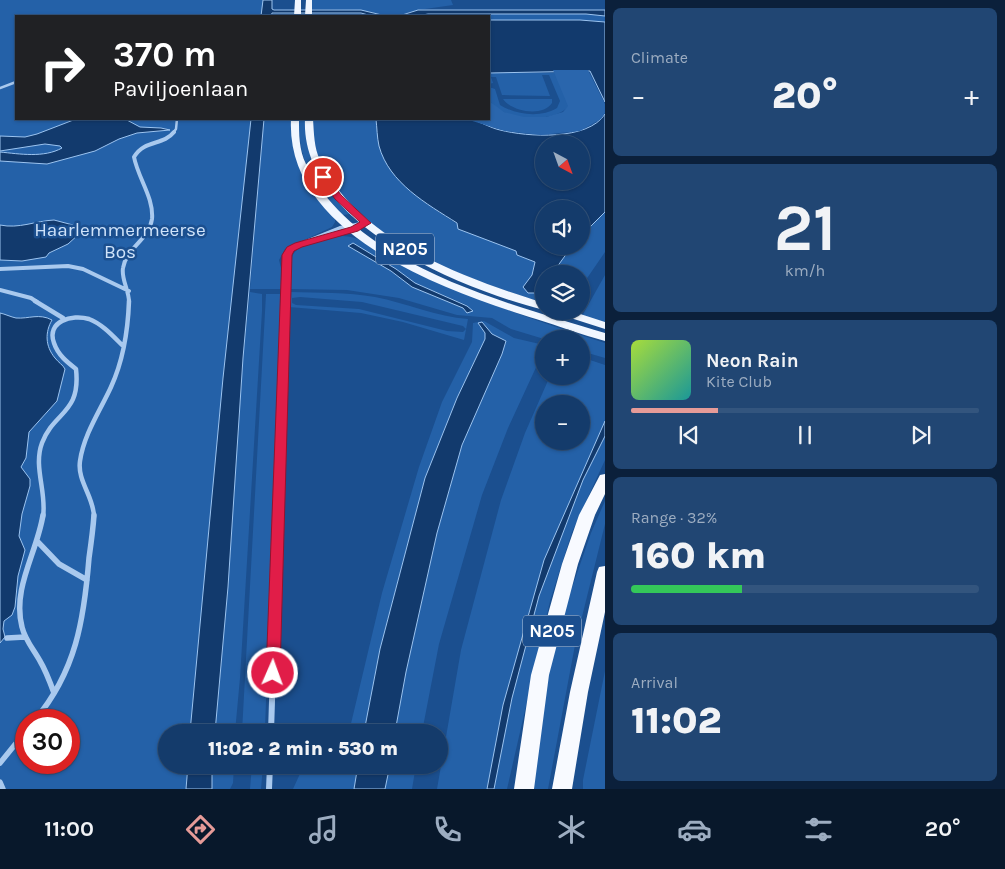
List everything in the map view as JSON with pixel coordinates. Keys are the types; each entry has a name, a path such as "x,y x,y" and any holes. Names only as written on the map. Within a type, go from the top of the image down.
{"highway":[{"name":"N205","path":"524,789 540,676 570,564 587,515 605,479"},
{"name":"N205","path":"562,789 579,692 605,572"}],"main road":[{"name":"N205","path":"295,120 297,153 310,182 324,201 351,227 398,259 452,285 605,337"},
{"name":"N205","path":"309,120 312,152 323,177 338,197 366,223 406,250 446,271 487,288 535,304"},
{"path":"587,320 605,326"}],"street":[{"path":"0,88 15,82"},
{"path":"43,709 68,669 73,653 87,580 94,514 92,502 79,465 85,440 115,377 129,304 129,291 123,274 123,265 146,234 152,222 150,206 136,170 134,157 142,147 174,134 178,128 178,120"},
{"path":"298,245 366,223"},
{"path":"271,724 287,255 291,249 327,231 366,223"},
{"path":"0,269 68,266 83,269 129,291"},
{"path":"0,290 31,298 63,318 79,317 102,325 122,345"},
{"path":"54,693 40,660 25,637 20,607 23,581 37,541 44,511 45,496 39,459 41,446 53,424 74,401 77,387 76,369 59,354 52,339 55,325 63,318"},
{"path":"37,541 55,562 67,571 87,580"},
{"path":"8,638 25,637"},
{"path":"0,763 15,745"},
{"path":"269,789 270,774"},
{"path":"0,782 3,789"}],"green space":[{"name":"Haarlemmermeerse Bos","path":"0,0 265,0 264,15 15,15 15,120 253,120 193,724 158,724 158,774 187,774 186,789 0,789"},
{"path":"312,0 451,0 453,5 418,10 402,15 382,15 361,10 312,9"},
{"path":"586,14 605,16 605,22 580,20 490,20 490,15 422,15"},
{"path":"490,73 555,73 569,106 562,112 541,118 529,118 506,113 490,101 490,87 495,89 500,105 521,113 536,114 551,111 557,108 560,101 549,75 542,75 550,96 502,95 496,77 491,77 493,83 490,84"},
{"path":"503,99 552,99 552,103 542,110 528,111 513,107"},
{"path":"264,120 291,120 294,148 302,173 316,196 335,218 335,222 332,227 285,249 279,260 281,289 250,289"},
{"path":"299,120 305,120 308,148 317,171 331,193 350,214 343,215 316,183 305,161 299,134"},
{"path":"312,120 376,120 379,145 437,211 457,224 517,251 517,255 535,262 532,275 523,287 535,292 535,300 442,266 407,248 375,227 347,203 326,175 314,142"},
{"path":"605,212 605,252 590,274 590,265 558,265 566,255 590,255 590,227"},
{"path":"342,236 356,239 421,274 535,320 566,330 535,330 535,336 511,329 492,318 457,315 399,298 347,290 290,289 291,261 295,252 306,245","holes":["349,246 396,269 415,283 467,305 467,313 463,308 412,287 391,271"]},
{"path":"605,275 605,322 590,318 590,302"},
{"path":"250,292 262,294 236,724 216,724 228,587 243,358"},
{"path":"290,292 343,293 375,297 445,316 468,319 464,340 403,322 361,313 289,307","holes":["292,298 362,302 463,326 466,329 463,332 447,331 359,309 296,305 292,303"]},
{"path":"266,294 280,294 265,724 242,724"},
{"path":"484,321 514,338 535,343 535,370 508,428 482,495 439,644 424,724 396,724 437,533 462,445 506,341 492,334 482,322 485,339 457,398 425,478 380,649 366,724 351,724 382,593 419,467 442,402 472,342 473,323"},
{"path":"590,338 605,343 605,358 590,354"},
{"path":"590,360 605,365 605,460 572,532 550,601 507,789 437,789 440,774 448,774 448,725 461,650 501,500 535,410 535,450 590,450 590,395 542,395 546,385 590,385"},
{"path":"605,501 605,524 575,645 548,789 527,789 558,628 591,533"},
{"path":"605,671 605,789 583,789 583,780"},
{"path":"212,774 234,774 233,783 230,789 212,789"},
{"path":"251,774 262,774 261,789 250,789"},
{"path":"300,774 356,774 354,789 293,789"},
{"path":"388,774 414,774 412,789 385,789"}],"shaded area":[{"path":"263,0 272,0 272,9 274,10 361,10 382,15 361,13 272,13 271,15 261,15"},
{"path":"418,10 605,10 605,16 586,14 402,15"},
{"path":"490,20 580,20 605,22 605,102 590,71 490,73"},
{"path":"605,114 605,212 590,227 590,200 535,200 535,255 566,255 558,265 535,265 535,293 528,293 523,287 532,275 535,262 517,255 516,251 458,229 457,223 410,191 391,171 384,159 379,146 376,120 472,120 500,130 541,135 535,135 535,190 590,190 590,135 556,135 571,133 597,123"},
{"path":"73,120 127,120 140,127 170,130 137,133 119,139 95,151 47,164 0,161 0,152 40,154 62,148 45,144 0,151 0,136 25,137"},
{"path":"251,120 264,120 243,358 228,587 216,724 191,724 223,378"},
{"path":"54,220 73,225 79,234 68,244 49,253 46,257 22,261 0,260 0,225 20,225"},
{"path":"353,243 415,283 467,306 473,311 467,313 463,308 412,287 391,271 348,246"},
{"path":"0,313 16,318 38,317 52,320 47,334 49,349 65,369 57,401 29,432 26,458 21,467 30,479 19,536 25,550 18,576 15,607 12,615 4,621 5,637 0,643"},
{"path":"482,322 492,334 506,341 462,445 437,533 396,724 366,724 380,649 425,478 457,398 485,339 485,333 478,323"},
{"path":"605,421 605,436 583,480 539,596 512,698 494,789 487,789 503,705 544,560"},
{"path":"187,774 212,774 212,789 186,789"},
{"path":"356,774 388,774 385,789 354,789"}],"building":[{"path":"553,70 588,70 605,104 605,113 601,119 580,131 541,135 505,131 469,120 490,120 490,102 504,112 524,117 546,117 563,112 568,106"}],"route":[{"path":"273,673 287,255 291,249 298,245 354,229 366,223 338,197 323,177"}]}
